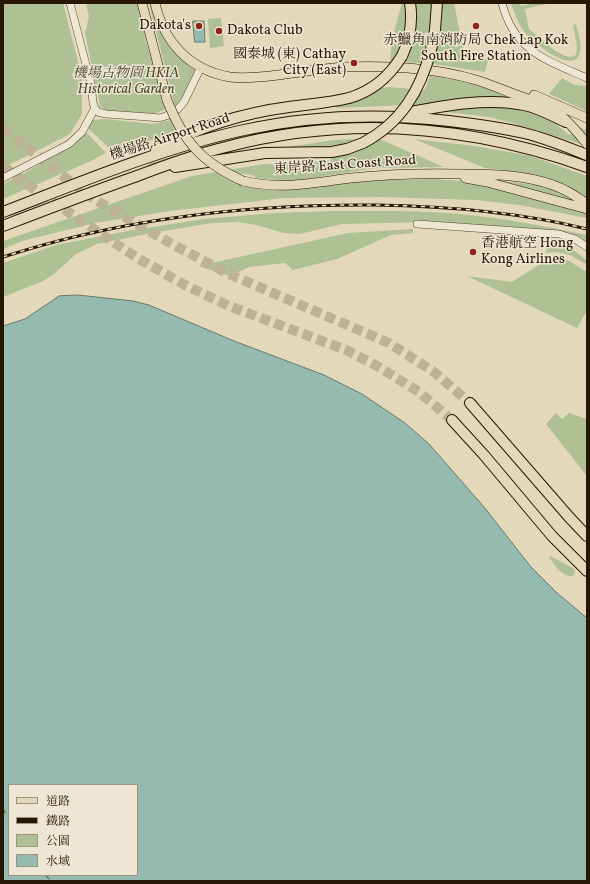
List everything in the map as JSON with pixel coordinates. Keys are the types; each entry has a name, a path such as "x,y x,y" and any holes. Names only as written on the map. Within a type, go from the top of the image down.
{"highway":[{"path":"128,165 176,139 242,116 287,107 349,98 366,92 379,84 390,73 402,56 410,30 412,15 410,3"},
{"path":"148,172 265,153 332,152 347,149 363,143 387,128 406,107 421,81 431,50 435,30 437,3"},
{"path":"391,116 441,106 501,102 531,107 566,122"},
{"name":"機場路 Airport Road","path":"3,212 179,147 244,130 302,120 391,116 462,122 508,130 551,142 587,155"},
{"name":"機場路 Airport Road","path":"3,226 212,150 265,138 314,131 364,128 416,129 477,137 533,149 587,167"},
{"path":"470,403 587,536"},
{"path":"452,420 484,455 552,536 587,571"}],"main road":[{"name":"東岸路 East Coast Road","path":"142,3 167,100 181,130 197,151 217,168 242,181 260,185 283,186 383,175 432,173 501,175 535,180 553,185 587,204"},
{"path":"154,3 166,33 175,47 186,58 200,67 230,77 249,78 344,67 388,67 430,71 477,80 493,81 546,100 587,118"},
{"path":"477,80 536,102 558,113 587,124"},
{"path":"558,113 584,140"},
{"path":"432,173 487,182 587,209"}],"street":[{"path":"70,3 84,56 95,108 98,112 154,118 166,116 178,109 184,102 200,67"},
{"path":"502,3 504,13 511,29 523,44 540,56 587,78"},
{"path":"3,178 61,149 73,141 82,132 95,108"},
{"path":"417,224 559,234 575,239 587,247"}],"green space":[{"path":"3,3 63,3 82,77 82,114 70,134 3,168"},
{"name":"機場古物園 HKIA Historical Garden","path":"86,3 138,3 146,42 166,109 152,115 107,111 100,106 85,33 89,17"},
{"name":"機場古物園 HKIA Historical Garden","path":"149,3 151,3 167,41 172,49 195,70 184,95 175,107"},
{"path":"402,3 454,3 466,62 489,58 485,72 434,64 390,61 392,40"},
{"path":"511,3 520,3 521,6 534,3 550,3 525,9 529,29 554,50 565,56 571,57 576,55 577,46 573,25 576,24 580,38 580,52 576,59 569,61 561,59 542,48 522,29"},
{"path":"221,18 224,46 210,48 208,19"},
{"path":"430,76 456,80 507,94 506,101 336,108 334,95 389,87 425,90"},
{"path":"562,78 575,85 587,86 587,111 549,94"},
{"path":"482,106 531,112 546,118 569,135 580,127 585,130 587,126 587,146 489,117 438,111"},
{"path":"105,119 153,124 171,120 177,133 112,151 88,128 93,120"},
{"path":"413,121 413,125 303,129 149,169 148,164 264,131 303,125 330,123"},
{"path":"85,131 106,153 89,162 3,199 3,184 46,160 66,147"},
{"path":"377,138 444,167 376,168 287,182 235,173 223,177 240,185 267,190 384,180 435,179 473,182 587,213 587,218 519,205 476,200 382,197 284,198 170,211 95,223 22,241 3,249 3,241 192,176 264,164 331,161 328,147 314,149 281,148 334,140"},
{"path":"414,139 475,146 531,156 587,176 587,206 487,179 534,185 536,176 526,173 485,168"},
{"path":"334,211 428,212 492,218 540,225 587,235 587,244 563,234 428,222 342,224 300,234 284,233 256,225 238,222 212,223 97,244 76,254 54,274 43,281 3,297 3,263 56,245 127,231 204,219 273,213"},
{"path":"413,229 413,233 391,235 337,259 293,270 285,263 249,267 230,276 198,266 348,233"},
{"path":"547,241 559,243 569,247 587,261 587,265 572,256 563,253 546,253"},
{"path":"558,257 569,261 587,272 587,310 577,328 467,276 512,282 548,259"},
{"path":"556,413 562,419 569,413 587,419 587,476 546,424"},
{"path":"550,556 573,568 575,571 574,575 570,576 563,573 549,557"}],"water":[{"path":"193,21 204,21 205,42 195,42"},
{"path":"78,295 133,301 149,305 234,341 324,375 362,394 405,423 429,444 484,507 531,567 557,593 587,618 587,881 3,881 3,326 25,319 59,296"}],"ferry route":[{"path":"3,809 8,816"},
{"path":"47,876 50,881"}],"tunnel":[{"path":"3,128 97,201 172,244 229,274 389,343 434,372 470,403"},
{"path":"3,166 35,190 139,259 185,285 229,306 346,350 379,367 419,392 452,420"}],"railway":[{"path":"3,257 94,232 140,223 187,216 281,207 328,205 428,207 508,214 587,229"}],"place":[{"name":"Dakota's","path":"199,26"},
{"name":"赤鱲角南消防局 Chek Lap Kok South Fire Station","path":"476,26"},
{"name":"Dakota Club","path":"219,31"},
{"name":"國泰城 (東) Cathay City (East)","path":"354,63"},
{"name":"香港航空 Hong Kong Airlines","path":"473,252"}]}
